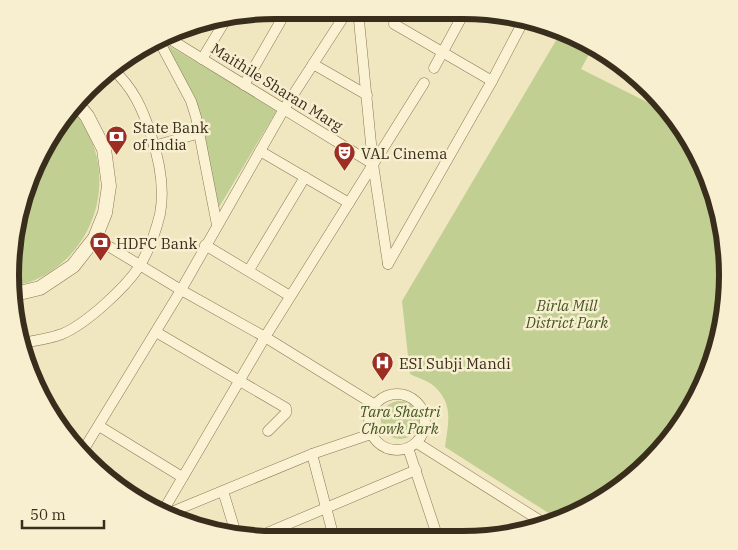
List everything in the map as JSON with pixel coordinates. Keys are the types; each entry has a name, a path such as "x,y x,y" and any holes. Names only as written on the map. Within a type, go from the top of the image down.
{"street":[{"path":"244,85 282,19"},
{"path":"85,447 181,290 284,109 342,19"},
{"path":"359,19 373,164 388,264 492,81 521,26"},
{"path":"396,19 394,24 492,81"},
{"path":"434,68 461,19"},
{"path":"202,59 223,24"},
{"name":"Maithile Sharan Marg","path":"172,40 373,164"},
{"path":"161,45 191,101 200,134 217,225"},
{"path":"313,64 366,95"},
{"path":"27,342 62,334 88,319 140,266 152,238 160,213 159,166 140,106 130,87 117,74"},
{"path":"165,506 238,380 424,83"},
{"path":"19,293 40,288 73,266 95,238 105,213 109,186 104,149 81,107"},
{"path":"154,146 200,134"},
{"path":"260,151 349,203"},
{"path":"248,270 304,176"},
{"path":"95,238 181,290 265,337 375,405"},
{"path":"205,245 290,296"},
{"path":"156,332 286,408 286,413 268,431"},
{"path":"394,394 407,396 416,401 424,412 426,423 422,436 413,446 399,451 384,448 371,434 369,421 375,405 394,394"},
{"path":"99,426 182,477"},
{"path":"175,511 312,454 371,434"},
{"path":"413,446 416,470 436,531"},
{"path":"413,446 539,520"},
{"path":"312,454 332,531"},
{"path":"272,531 416,470"},
{"path":"223,491 234,528"},
{"path":"543,509 544,518"}],"green space":[{"name":"Birla Mill District Park","path":"558,37 590,52 581,69 657,107 685,147 700,177 711,209 717,242 719,292 711,341 700,373 685,403 666,431 632,468 591,497 561,512 552,515 445,447 448,415 445,401 435,387 427,381 410,374 402,301"},
{"path":"166,44 277,110 218,209 199,111"},
{"path":"76,114 87,132 97,158 99,177 98,197 94,215 76,248 63,262 48,273 19,284 19,258 27,209 45,162"},
{"name":"Tara Shastri Chowk Park","path":"400,401 407,402 413,407 418,413 418,427 413,433 407,438 400,439 393,438 387,433 382,427 381,420 382,413 387,407 393,402"}],"place":[{"name":"State Bank of India","path":"117,155"},
{"name":"VAL Cinema","path":"345,172"},
{"name":"HDFC Bank","path":"100,262"},
{"name":"ESI Subji Mandi","path":"383,382"}]}
